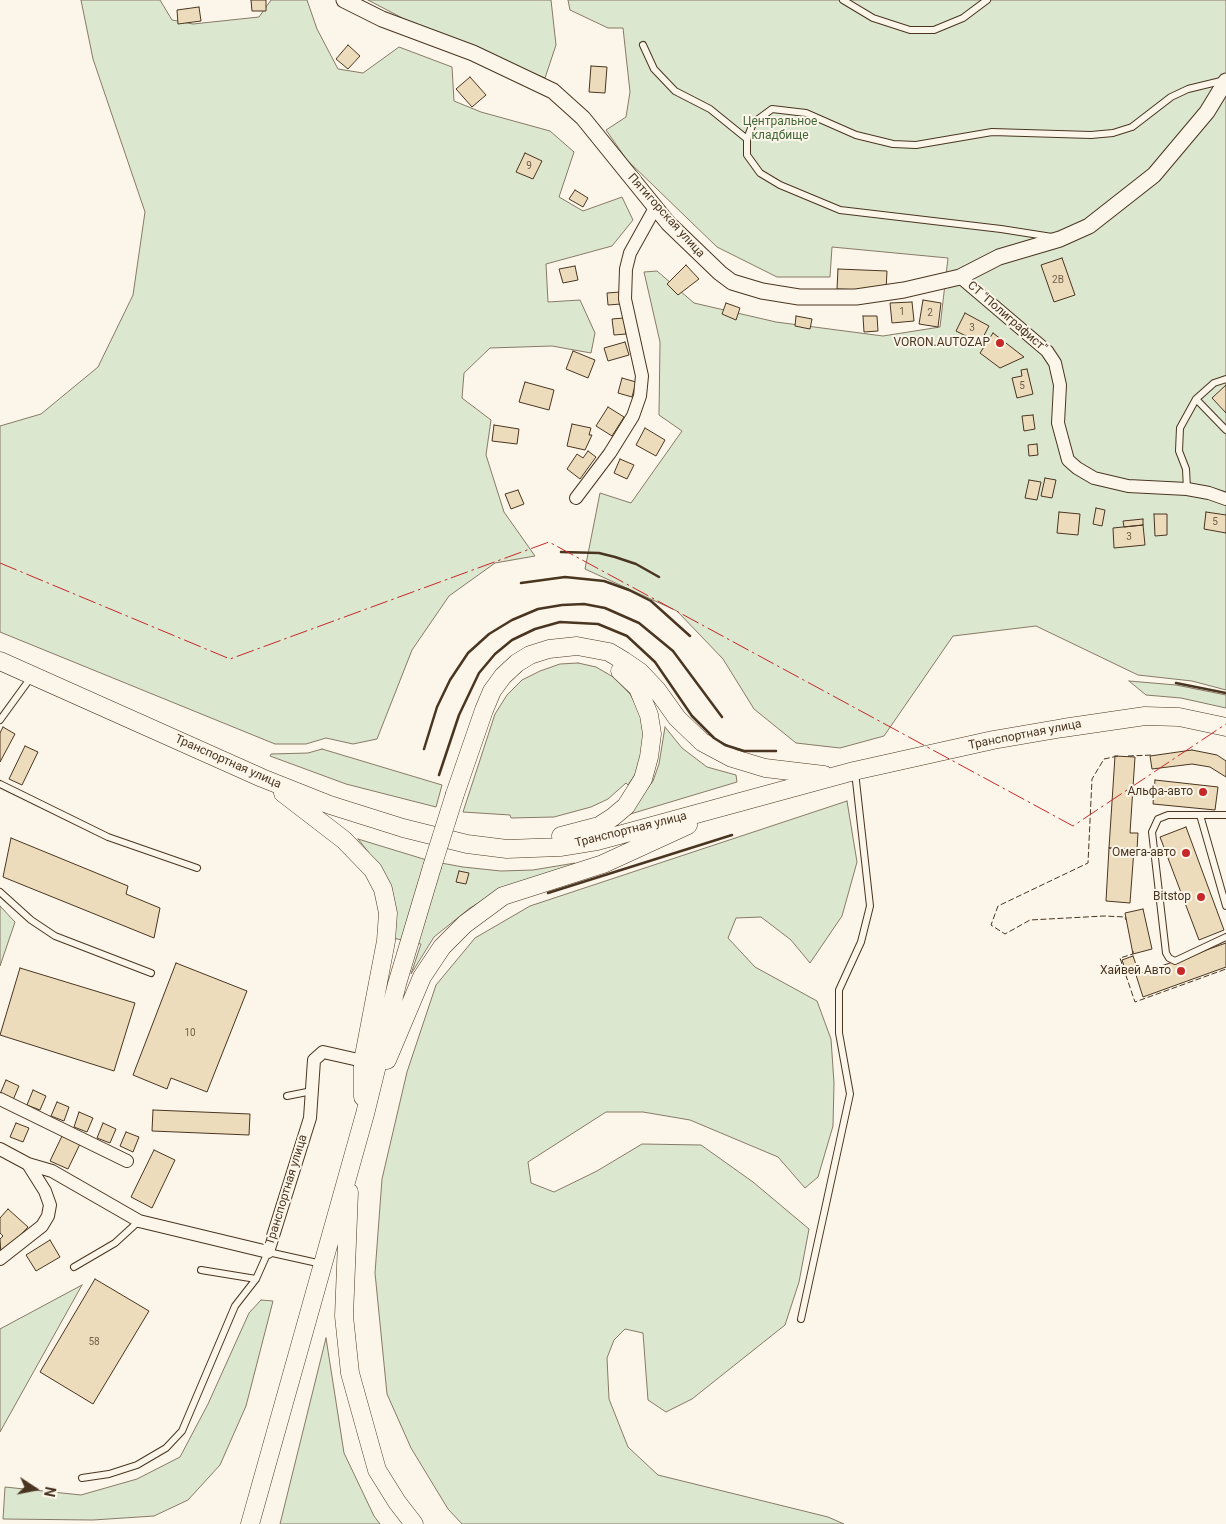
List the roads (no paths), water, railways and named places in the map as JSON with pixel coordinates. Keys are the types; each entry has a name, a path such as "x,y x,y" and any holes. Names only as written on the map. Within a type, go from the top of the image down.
{"main road":[{"path":"250,1524 365,1114 398,984 454,794 492,691 517,663 549,648 591,648 609,652 624,661 651,684 677,718 702,742 732,758 765,768 797,773 847,773"},
{"path":"507,849 576,833 599,826 613,817 626,806 636,793 650,757 652,734 649,715 638,688 627,676 592,657 549,648"},
{"name":"Транспортная улица","path":"0,661 262,778 330,805 403,828 467,844 507,849 560,847 597,841 847,773 992,740 1145,716 1179,717 1226,727"},
{"path":"262,778 344,840 373,870 383,889 388,913 386,941 363,1061 362,1086 365,1114"},
{"path":"365,1114 422,976 442,946 465,924 503,896 603,864 732,805"},
{"path":"349,1169 344,1316 350,1374 377,1470 397,1502 414,1524"}],"street":[{"name":"Пятигорская улица","path":"344,0 382,19 473,53 552,91 583,118 655,208 720,273 732,282 762,291 799,297 856,297 904,290 960,277 999,257 1060,239 1089,226 1154,175 1207,112 1226,80"},
{"path":"576,498 610,453 632,416 640,396 642,376 625,299 626,269 630,253 655,208"},
{"name":"СТ \"Полиграфист\"","path":"960,277 1047,351 1055,363 1060,385 1058,423 1068,460 1076,468 1094,478 1128,486 1187,489 1209,493 1226,499"},
{"name":"Транспортная улица","path":"0,1149 28,1164 52,1171 139,1221 268,1252 310,1118 312,1066 318,1055 329,1053 363,1061"},
{"path":"0,1099 126,1161"},
{"path":"3,1258 42,1226 48,1216 50,1205 45,1191 28,1164"}],"lane":[{"path":"843,0 873,18 910,30 934,30 963,18 987,0"},
{"path":"643,45 654,69 675,92 710,109 747,139"},
{"path":"1060,239 1001,229 840,210 780,185 760,173 746,155 747,139 753,123 772,108 806,112 856,135 893,144 916,145 992,132 1091,135 1112,133 1132,127 1171,98 1188,89 1226,80"},
{"path":"1187,489 1186,469 1179,451 1180,428 1196,399 1214,383 1226,379"},
{"path":"1196,399 1226,430"},
{"path":"0,719 32,675"},
{"path":"801,1319 850,1094 839,1033 839,990 861,942 870,906 847,773"},
{"path":"0,784 108,837 196,868"},
{"path":"1226,815 1168,815 1158,819 1152,832 1166,953 1169,958 1175,960 1226,937"},
{"path":"1200,815 1226,906"},
{"path":"0,892 30,920 55,936 151,973"},
{"path":"287,1096 312,1091"},
{"path":"74,1266 115,1243 139,1221"},
{"path":"82,1478 109,1474 137,1465 166,1448 182,1432 235,1306 256,1279 268,1252 322,1264"},
{"path":"201,1270 256,1279"}],"place":[{"name":"VORON.AUTOZAP","path":"1000,343"},
{"name":"Альфа-авто","path":"1203,792"},
{"name":"Омега-авто","path":"1186,853"},
{"name":"Bitstop","path":"1201,897"},
{"name":"Хайвей Авто","path":"1181,971"}],"park label":[{"name":"Центральное кладбище","path":"780,129"}]}
